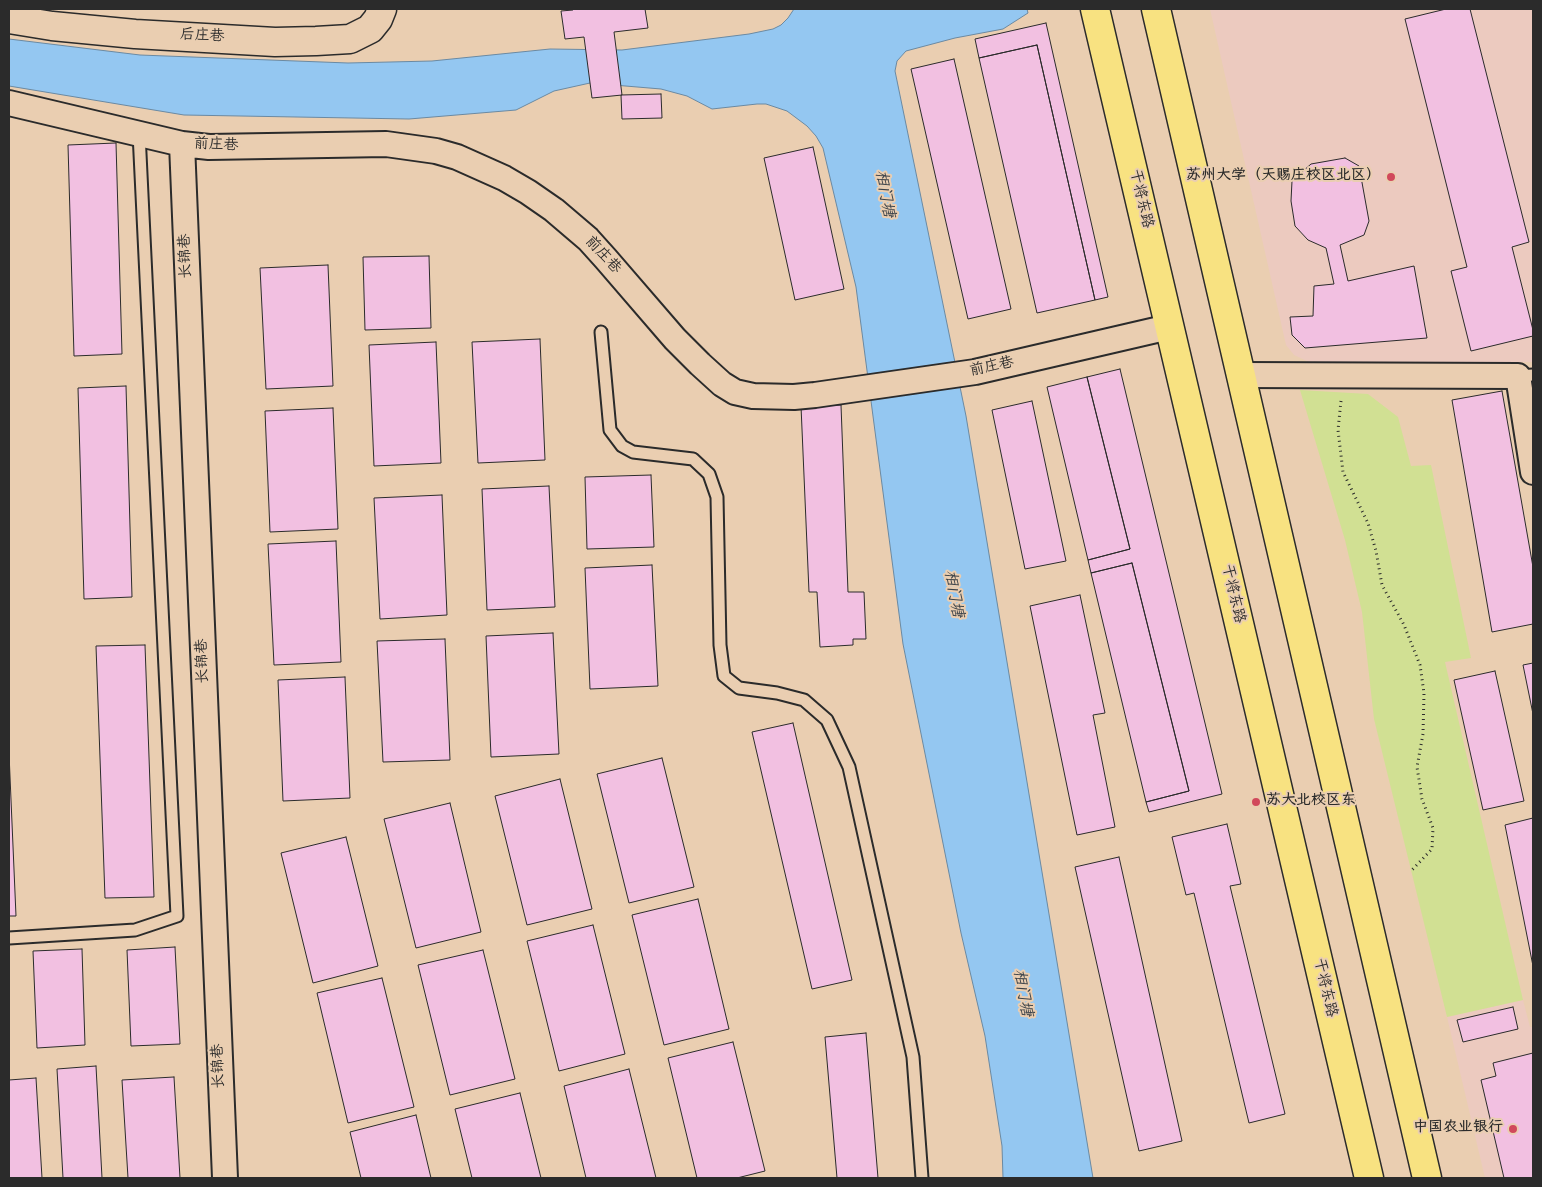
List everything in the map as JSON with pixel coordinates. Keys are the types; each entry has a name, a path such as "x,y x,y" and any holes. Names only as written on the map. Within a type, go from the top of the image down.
{"main road":[{"name":"干将东路","path":"1095,9 1369,1178"},
{"path":"1156,9 1427,1178"}],"street":[{"name":"后庄巷","path":"9,18 52,26 135,34 275,42 350,39 370,29 378,19 382,9"},
{"name":"前庄巷","path":"9,103 182,144 231,148 386,144 436,151 457,157 504,178 554,210 600,252 675,339 700,364 722,384 736,392 770,397 794,397 975,372 1169,327"},
{"name":"长锦巷","path":"182,144 225,1178"},
{"path":"1241,375 1526,376 1533,472"}],"lane":[{"path":"9,938 135,930 177,916 138,133"},
{"path":"601,332 610,430 622,446 633,452 693,459 709,474 717,497 720,645 724,676 740,688 804,700 827,720 849,766 913,1057 922,1178"}],"path":[{"path":"1345,374 1338,430 1343,472 1368,523 1376,551 1382,585 1404,625 1420,665 1424,693 1423,734 1417,767 1422,799 1433,828 1432,849 1412,870"}],"shaded area":[{"name":"苏州大学（天赐庄校区北区）","path":"1210,9 1533,9 1533,362 1367,364 1309,362 1294,355 1286,345"},
{"path":"1523,1000 1530,1027 1533,1027 1533,1178 1485,1178 1447,1017"}],"green space":[{"path":"1300,390 1368,394 1398,417 1411,466 1431,465 1471,658 1445,662 1523,1000 1447,1017 1374,719 1362,612 1345,540"}],"water":[{"name":"相门塘","path":"794,9 1027,9 1028,13 1003,29 955,38 906,51 897,61 895,71 966,416 1093,1178 1003,1178 1002,1146 985,1036 961,933 903,644 856,287 823,148 807,126 787,111 766,104 712,109 687,96 661,89 590,83 554,91 516,110 409,119 184,115 9,86 9,39 140,55 348,63 432,61 550,49 622,50 749,34 773,29 781,25"}],"building":[{"path":"573,9 645,9 648,28 614,32 622,95 592,98 584,37 565,39 561,11"},
{"path":"1446,9 1470,9 1529,242 1512,247 1533,336 1471,351 1451,271 1467,267 1405,19"},
{"path":"1046,23 1108,297 1095,300 1037,45 979,58 975,39"},
{"path":"1037,45 1095,300 1037,313 979,58"},
{"path":"954,59 1011,309 968,319 911,69"},
{"path":"661,94 662,118 622,119 621,95"},
{"path":"116,143 122,354 74,356 68,145"},
{"path":"813,147 844,289 795,300 764,158"},
{"path":"1345,158 1359,166 1369,221 1364,235 1340,245 1348,281 1414,266 1427,338 1305,348 1292,335 1290,317 1313,316 1314,286 1334,284 1326,248 1308,240 1295,226 1291,201 1292,181 1311,164"},
{"path":"429,256 431,328 365,330 363,257"},
{"path":"328,265 333,386 266,389 260,268"},
{"path":"540,339 545,460 478,463 472,342"},
{"path":"436,342 441,463 374,466 369,345"},
{"path":"1120,369 1222,794 1149,812 1146,802 1189,791 1132,563 1091,573 1088,560 1130,549 1087,377"},
{"path":"1087,377 1130,549 1088,560 1047,387"},
{"path":"126,386 132,597 84,599 78,388"},
{"path":"1502,391 1533,567 1533,624 1492,632 1452,400"},
{"path":"1032,401 1066,561 1025,569 992,410"},
{"path":"841,405 848,592 864,592 866,639 853,639 853,645 820,647 817,592 809,592 801,406"},
{"path":"333,408 338,529 270,532 265,411"},
{"path":"651,475 654,547 587,549 585,477"},
{"path":"549,486 555,607 487,610 482,489"},
{"path":"442,495 447,615 380,619 374,498"},
{"path":"336,541 341,662 274,665 268,544"},
{"path":"1132,563 1189,791 1146,802 1091,573"},
{"path":"652,565 658,686 590,689 585,568"},
{"path":"1080,595 1105,713 1093,715 1115,827 1077,835 1030,606"},
{"path":"553,633 559,754 491,757 486,636"},
{"path":"445,639 450,760 383,762 377,641"},
{"path":"145,645 154,897 105,898 96,646"},
{"path":"1533,663 1533,714 1523,665"},
{"path":"1495,671 1524,801 1483,810 1454,680"},
{"path":"345,677 350,798 283,801 278,680"},
{"path":"793,723 852,980 812,989 752,732"},
{"path":"9,753 16,916 9,916"},
{"path":"662,758 694,887 629,903 597,774"},
{"path":"560,779 592,909 527,925 495,796"},
{"path":"450,803 481,932 416,948 384,819"},
{"path":"1533,818 1533,966 1505,825"},
{"path":"1227,824 1241,884 1230,886 1285,1114 1249,1123 1194,893 1186,895 1172,837"},
{"path":"346,837 378,966 313,983 281,853"},
{"path":"1119,857 1182,1141 1139,1151 1075,867"},
{"path":"698,899 729,1029 664,1045 632,915"},
{"path":"593,925 625,1054 559,1071 527,941"},
{"path":"175,947 180,1044 131,1046 127,950"},
{"path":"82,949 85,1045 37,1048 33,951"},
{"path":"483,950 515,1079 450,1095 418,965"},
{"path":"382,978 414,1107 348,1123 317,993"},
{"path":"1513,1007 1518,1029 1463,1042 1457,1020"},
{"path":"866,1033 878,1178 837,1178 825,1037"},
{"path":"733,1042 765,1171 737,1178 697,1178 668,1058"},
{"name":"中国农业银行","path":"1533,1053 1533,1178 1504,1178 1481,1080 1496,1076 1493,1063"},
{"path":"96,1066 102,1178 63,1178 57,1069"},
{"path":"629,1069 656,1178 586,1178 564,1086"},
{"path":"174,1077 180,1178 128,1178 122,1080"},
{"path":"36,1078 42,1178 9,1178 9,1080"},
{"path":"520,1093 541,1178 472,1178 455,1109"},
{"path":"416,1115 431,1178 361,1178 350,1132"}],"place":[{"name":"苏州大学（天赐庄校区北区）","path":"1391,177"},
{"name":"苏大北校区东","path":"1256,802"},
{"name":"中国农业银行","path":"1513,1129"}]}
